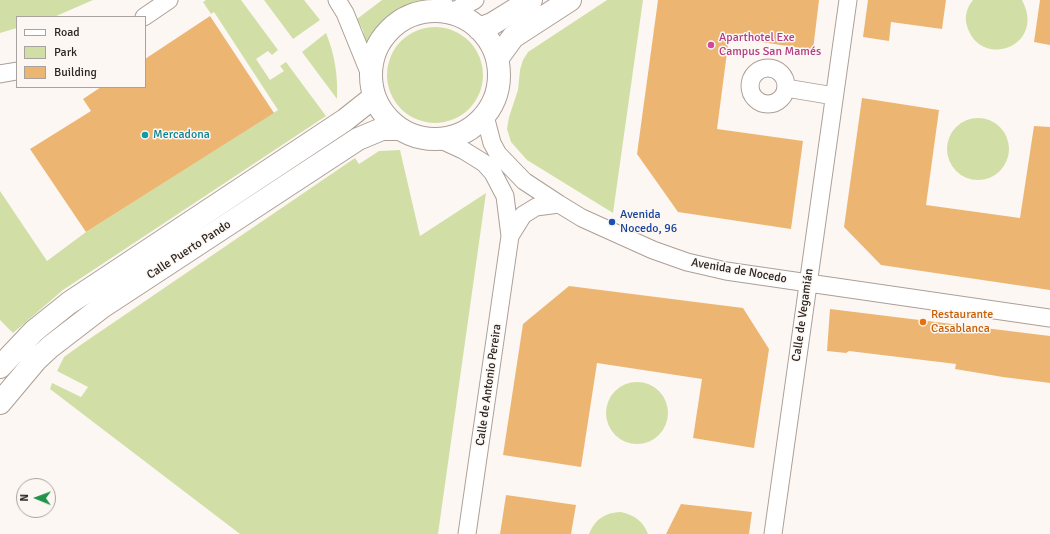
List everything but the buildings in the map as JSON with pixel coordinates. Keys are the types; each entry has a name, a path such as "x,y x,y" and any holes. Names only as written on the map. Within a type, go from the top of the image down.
{"main road":[{"path":"479,29 492,24 531,0"},
{"path":"497,59 513,37 570,0"},
{"path":"445,7 479,29 486,38 497,59 498,86 493,102 485,116 472,128 457,136 439,139 418,137 399,129 384,115 373,87 373,61 378,46 387,33 399,22 413,15 445,7"},
{"name":"Calle Puerto Pando","path":"0,368 34,331 69,303 345,120 373,87"},
{"name":"Calle Puerto Pando","path":"2,400 36,360 50,347 102,307 358,139 382,129 399,129"}],"street":[{"path":"145,16 169,0"},
{"path":"337,0 345,13 373,87"},
{"path":"445,7 475,0"},
{"name":"Calle de Vegamián","path":"773,534 848,0"},
{"path":"0,74 16,71"},
{"path":"786,88 834,96"},
{"name":"Avenida de Nocedo","path":"485,116 492,143 498,154 524,181 582,218 653,250 687,262 726,271 1050,318"},
{"name":"Calle de Antonio Pereira","path":"439,139 463,150 484,163 493,173 506,196 510,236 467,534"},
{"name":"Calle de Antonio Pereira","path":"510,236 523,215 536,206 559,204"}],"green space":[{"path":"0,0 93,0 56,16 16,16 16,28 0,33"},
{"path":"206,0 241,0 278,50 272,55 268,51 256,59 270,80 284,71 280,66 286,62 326,116 63,290 13,333 0,320 0,191 47,261 86,232 278,110 214,12 211,14 203,2"},
{"path":"264,0 304,0 320,20 293,39"},
{"path":"382,0 431,0 400,9 392,14 385,19 372,34 366,44 363,30 357,19"},
{"path":"607,0 643,0 613,213 527,160 511,142 507,129 509,117 518,90 520,70 523,60 528,52"},
{"path":"973,0 1022,0 1027,16 1026,30 1019,40 1009,47 997,50 985,47 974,39 967,26 966,19 969,6"},
{"path":"435,27 453,31 462,35 469,41 475,48 479,57 483,75 479,93 475,102 469,109 462,115 453,119 435,123 417,119 408,115 401,109 395,102 391,93 387,75 391,57 395,48 401,41 408,35 417,31"},
{"path":"326,33 332,49 335,66 337,99 302,52"},
{"path":"978,118 990,120 1000,127 1007,137 1009,149 1007,161 1000,171 990,178 978,180 966,178 956,171 949,161 947,149 949,137 956,127 966,120"},
{"path":"400,150 420,236 486,193 438,534 240,534 50,389 52,383 81,397 88,387 57,371 64,357 355,158 359,164 379,151"},
{"path":"637,382 649,384 659,391 666,401 668,413 666,425 659,435 649,442 637,444 625,442 615,435 608,425 606,413 608,401 615,391 625,384"},
{"path":"621,512 638,519 648,534 589,534 598,520 602,517"}],"place":[{"name":"Aparthotel Exe Campus San Mamés","path":"711,45"},
{"name":"Mercadona","path":"145,135"},
{"name":"Avenida Nocedo, 96","path":"612,222"},
{"name":"Restaurante Casablanca","path":"923,322"}]}
